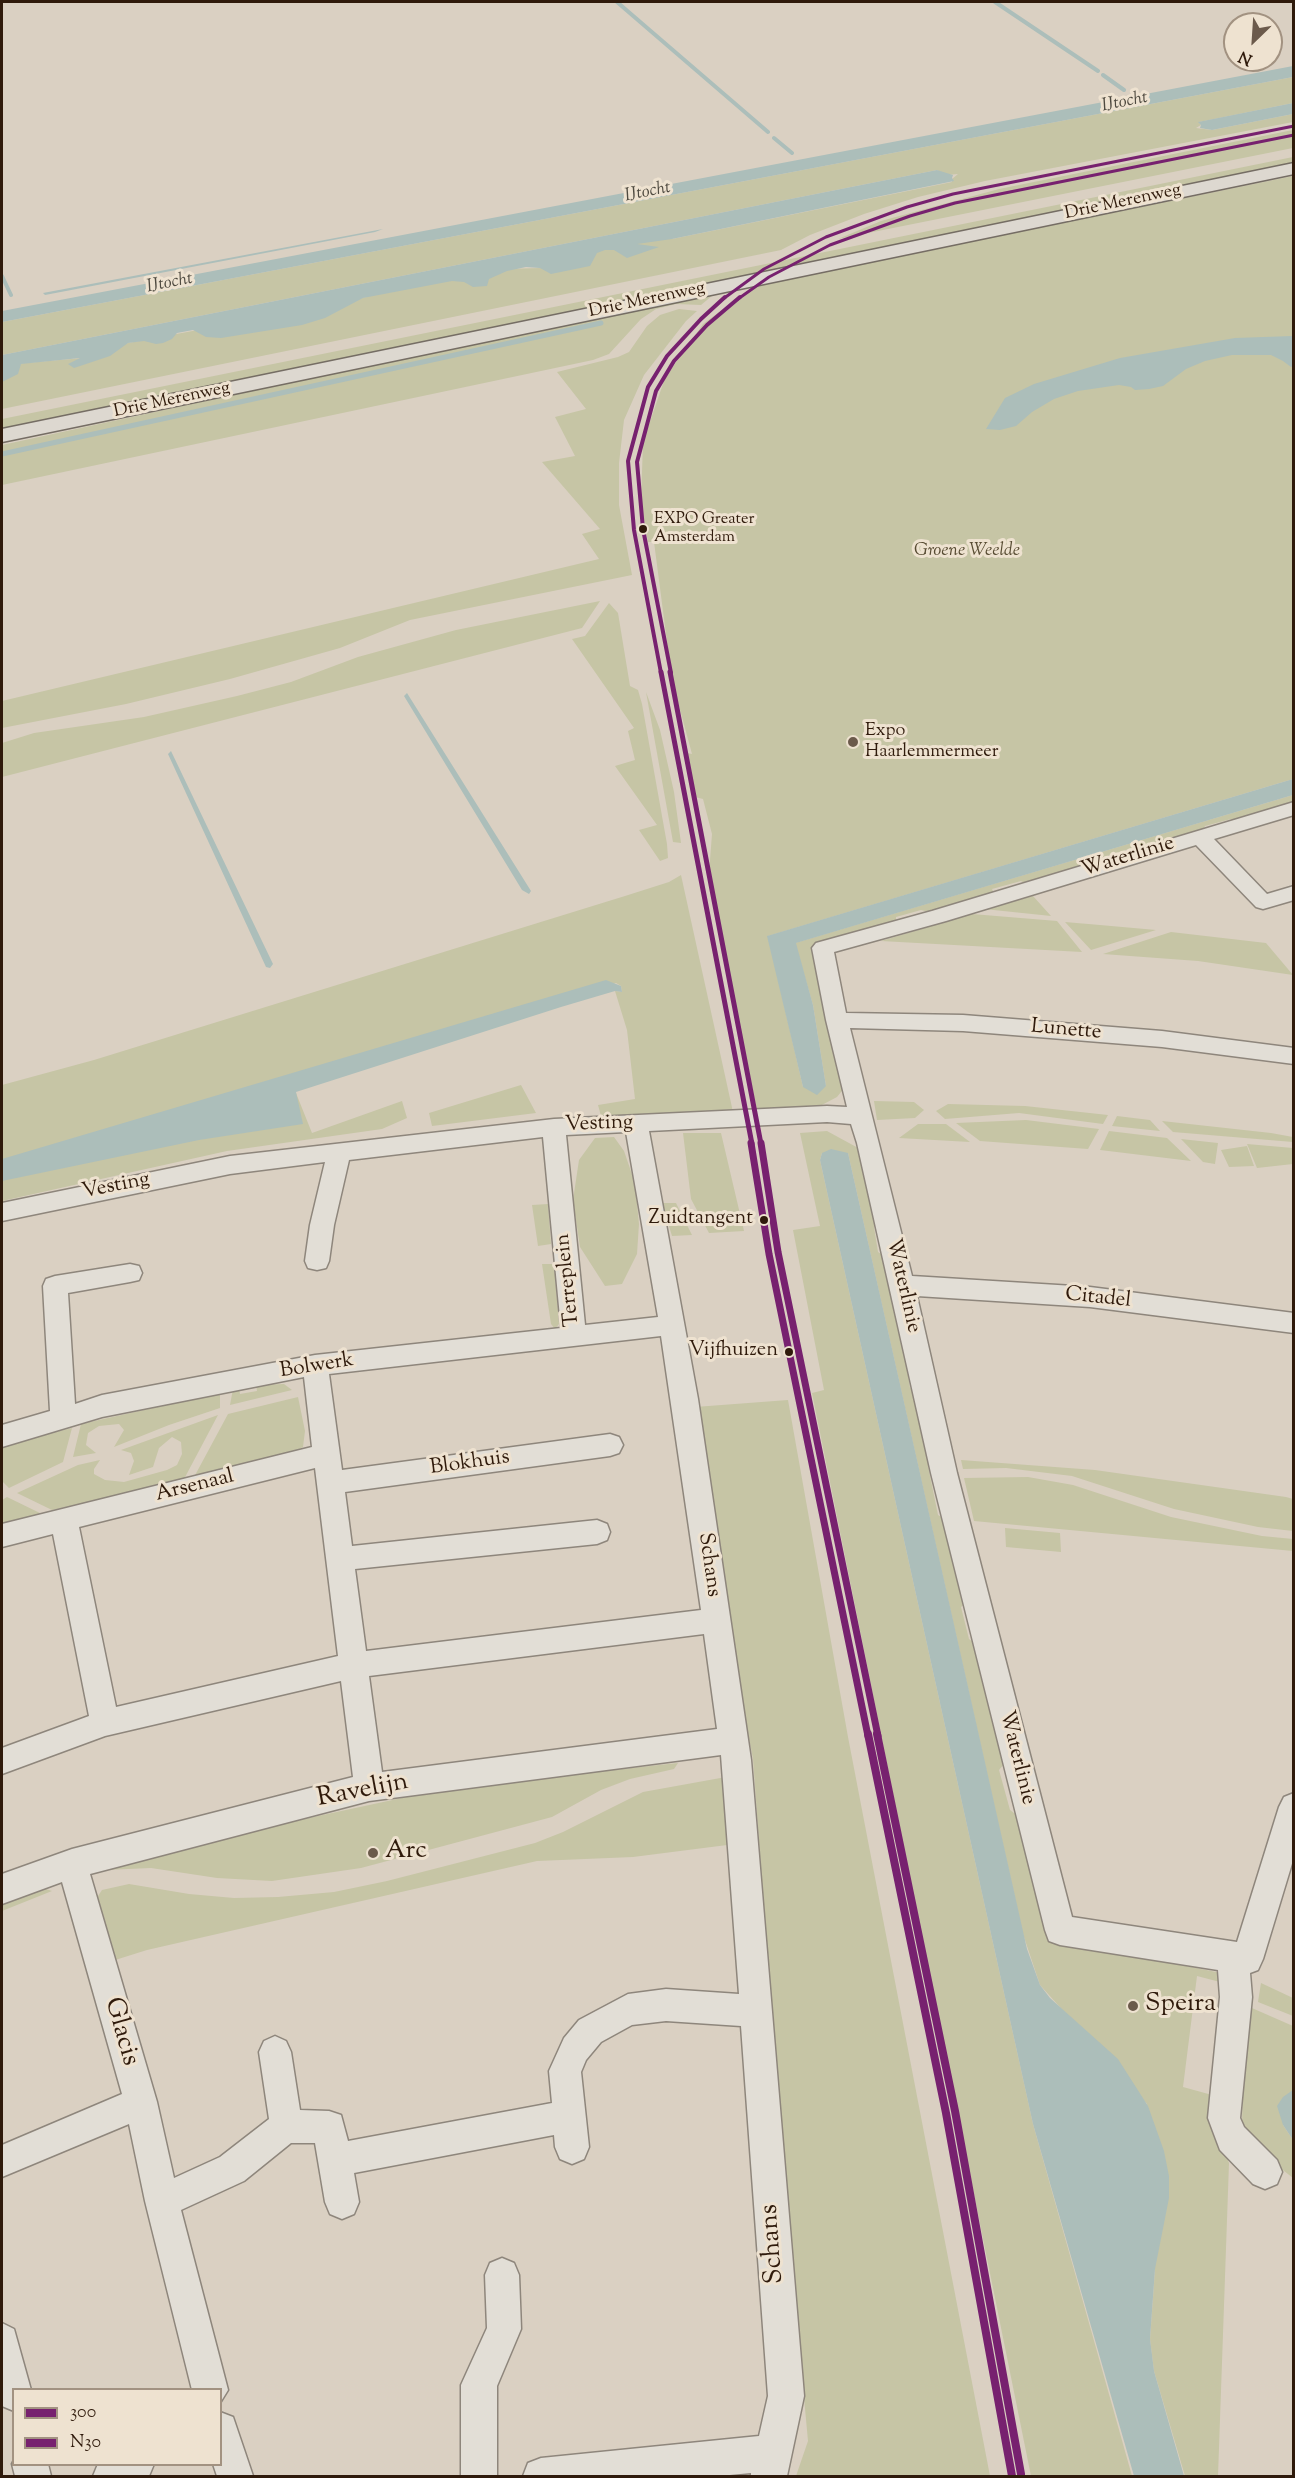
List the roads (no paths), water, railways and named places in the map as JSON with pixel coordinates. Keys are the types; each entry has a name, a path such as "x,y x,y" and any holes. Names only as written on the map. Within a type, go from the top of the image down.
{"highway":[{"name":"Drie Merenweg","path":"436,326 1293,152"},
{"name":"Drie Merenweg","path":"2,436 1293,168"}],"street":[{"name":"Waterlinie","path":"1233,1957 1060,1930 944,1473 942,1453 869,1143 860,1116 837,1020 823,948 939,916 1293,808"},
{"path":"1200,837 1263,902 1293,893"},
{"name":"Lunette","path":"837,1020 974,1024 1161,1039 1293,1056"},
{"name":"Vesting","path":"2,1212 230,1165 554,1127 826,1114 860,1116"},
{"name":"Schans","path":"636,1123 685,1399 734,1740 786,2396 772,2465"},
{"name":"Terreplein","path":"554,1127 574,1336 672,1325"},
{"path":"317,1261 322,1225 339,1152"},
{"path":"63,1418 55,1286 130,1272"},
{"name":"Citadel","path":"901,1285 1090,1297 1293,1323"},
{"name":"Bolwerk","path":"2,1436 102,1406 315,1365 574,1336"},
{"path":"315,1365 369,1787"},
{"name":"Blokhuis","path":"330,1482 610,1445"},
{"name":"Arsenaal","path":"2,1535 327,1454"},
{"path":"64,1520 105,1723"},
{"path":"340,1559 597,1532"},
{"path":"2,1761 105,1723 354,1665 716,1620"},
{"name":"Ravelijn","path":"2,1889 72,1864 369,1787 734,1740"},
{"path":"1265,2172 1232,2138 1224,2118 1236,1997 1233,1957 1247,1959 1293,1807"},
{"name":"Glacis","path":"72,1864 141,2102 162,2201 209,2388"},
{"path":"335,2160 570,2132 565,2071 575,2049 590,2031 628,2010 666,2005 756,2010"},
{"path":"275,2052 286,2126"},
{"path":"2,2161 141,2102"},
{"path":"162,2201 232,2169 286,2126 329,2127 342,2202"},
{"path":"479,2476 479,2385 504,2329 502,2275"},
{"path":"2,2341 13,2388"},
{"path":"222,2436 235,2476"},
{"path":"541,2476 772,2465"},
{"path":"111,2476 132,2466"}],"water":[{"name":"IJtocht","path":"1293,66 1293,77 2,322 2,311 1261,72 1283,72 1283,68"},
{"path":"1293,103 1293,114 1212,130 1200,128 1201,125 1198,122"},
{"path":"937,170 953,175 954,181 672,239 637,244 659,247 627,258 614,250 605,250 597,253 590,266 551,274 540,268 526,267 507,271 489,279 487,286 473,287 464,282 452,281 363,298 325,318 302,325 221,338 206,337 193,330 177,333 172,339 163,343 144,341 128,343 110,356 74,368 68,364 80,358 21,364 18,374 2,382 2,355"},
{"path":"383,229 45,295 43,293"},
{"path":"1293,336 1293,366 1291,367 1271,355 1232,355 1205,361 1186,369 1163,386 1135,390 1119,385 1078,391 1054,399 1032,412 1016,426 1000,430 986,429 1005,398 1034,384 1120,358 1235,338"},
{"path":"407,693 531,891 529,894 522,890 404,696"},
{"path":"171,751 273,964 270,968 266,967 168,754"},
{"path":"1293,779 1293,795 796,943 813,1005 826,1086 817,1095 803,1087 767,936"},
{"path":"606,980 621,986 622,992 615,991 561,1007 296,1092 303,1124 199,1140 2,1181 2,1159"},
{"path":"831,1149 848,1153 1027,1949 1040,1985 1050,1998 1118,2059 1148,2106 1164,2151 1169,2176 1169,2198 1155,2269 1150,2339 1154,2371 1184,2476 1134,2476 1033,2124 820,1160 822,1153"},
{"path":"1293,2090 1293,2140 1283,2125 1277,2106 1283,2097"}],"waterway":[{"path":"617,2 768,132"},
{"path":"995,2 1098,71"},
{"name":"IJtocht","path":"1103,75 1124,90"},
{"path":"774,138 792,153"},
{"path":"2,276 11,295"},
{"path":"2,454 601,323"}],"place":[{"name":"EXPO Greater Amsterdam","path":"643,529"},
{"name":"Expo Haarlemmermeer","path":"853,742"},
{"name":"Zuidtangent","path":"764,1220"},
{"name":"Vijfhuizen","path":"789,1352"},
{"name":"Arc","path":"373,1853"},
{"name":"Speira","path":"1133,2006"}],"park label":[{"name":"Groene Weelde","path":"967,552"}]}
